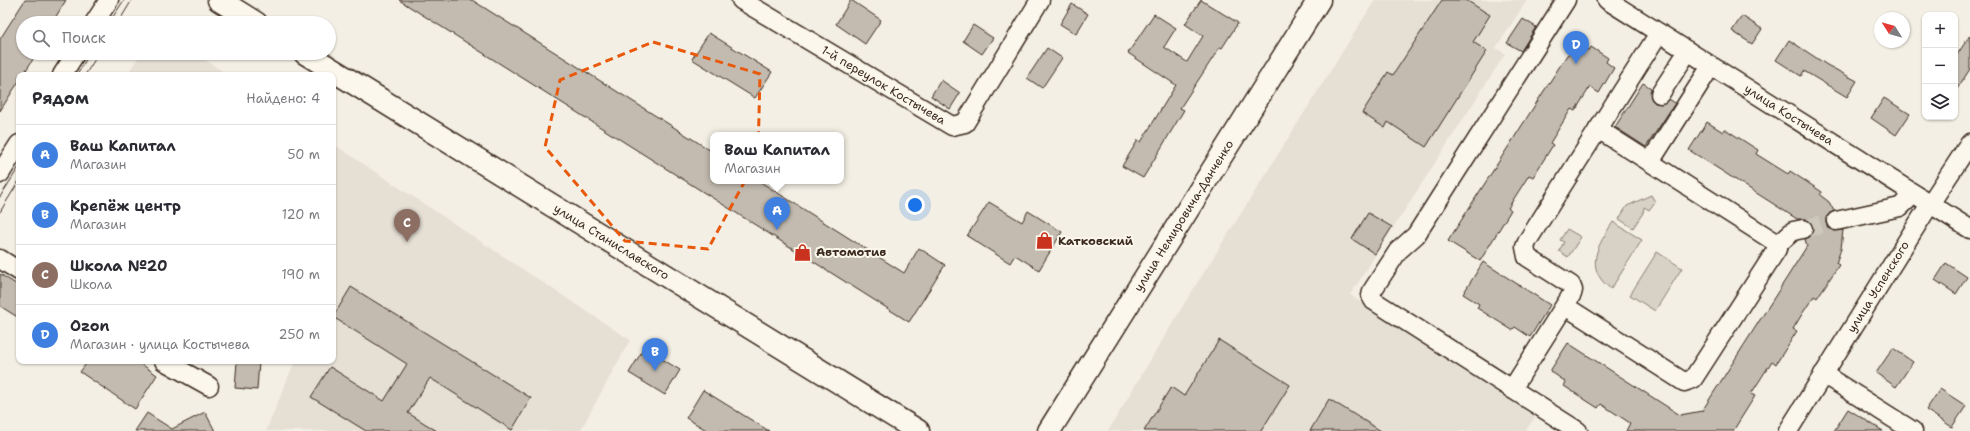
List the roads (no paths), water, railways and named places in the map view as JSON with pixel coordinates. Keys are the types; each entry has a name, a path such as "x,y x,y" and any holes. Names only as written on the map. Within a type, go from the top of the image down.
{"main road":[{"path":"219,0 245,16"},
{"name":"улица Немировича-Данченко","path":"1049,431 1319,0"},
{"name":"улица Станиславского","path":"316,60 336,72"},
{"name":"улица Станиславского","path":"336,72 918,431"}],"street":[{"path":"98,16 108,0"},
{"name":"1-й переулок Костычева","path":"741,0 952,126 965,123 1040,0"},
{"path":"1566,0 1416,235 1398,251 1372,291 1371,296 1374,301 1578,431"},
{"name":"улица Костычева","path":"1607,0 1631,6 1659,33 1970,230"},
{"path":"1512,389 1574,290 1572,285 1527,257 1525,247 1659,33"},
{"path":"1660,94 1688,51"},
{"path":"64,72 72,60"},
{"path":"1650,162 1711,66"},
{"path":"1598,129 1777,245"},
{"name":"улица Успенского","path":"1788,431 1930,204 1970,143"},
{"path":"0,174 16,149"},
{"path":"1836,221 1900,206 1914,194"},
{"path":"1565,306 1684,382 1688,382 1693,379 1777,249 1777,245 1793,231 1803,229"},
{"path":"0,259 16,269"},
{"path":"169,364 209,386"},
{"path":"1823,374 1913,431"}],"tunnel":[{"path":"1803,229 1836,221"}],"tram line":[{"path":"114,16 124,0"},
{"path":"122,16 132,0"},
{"path":"79,72 86,60"},
{"path":"87,72 95,60"},
{"path":"0,197 16,172"},
{"path":"0,212 16,186"}],"place":[{"name":"Ozon","path":"1576,64"},
{"name":"Ваш Капитал","path":"777,230"},
{"name":"Катковский","path":"1045,241"},
{"name":"Школа №20","path":"407,242"},
{"name":"Автомотив","path":"803,252"},
{"name":"Крепёж центр","path":"655,371"}]}
